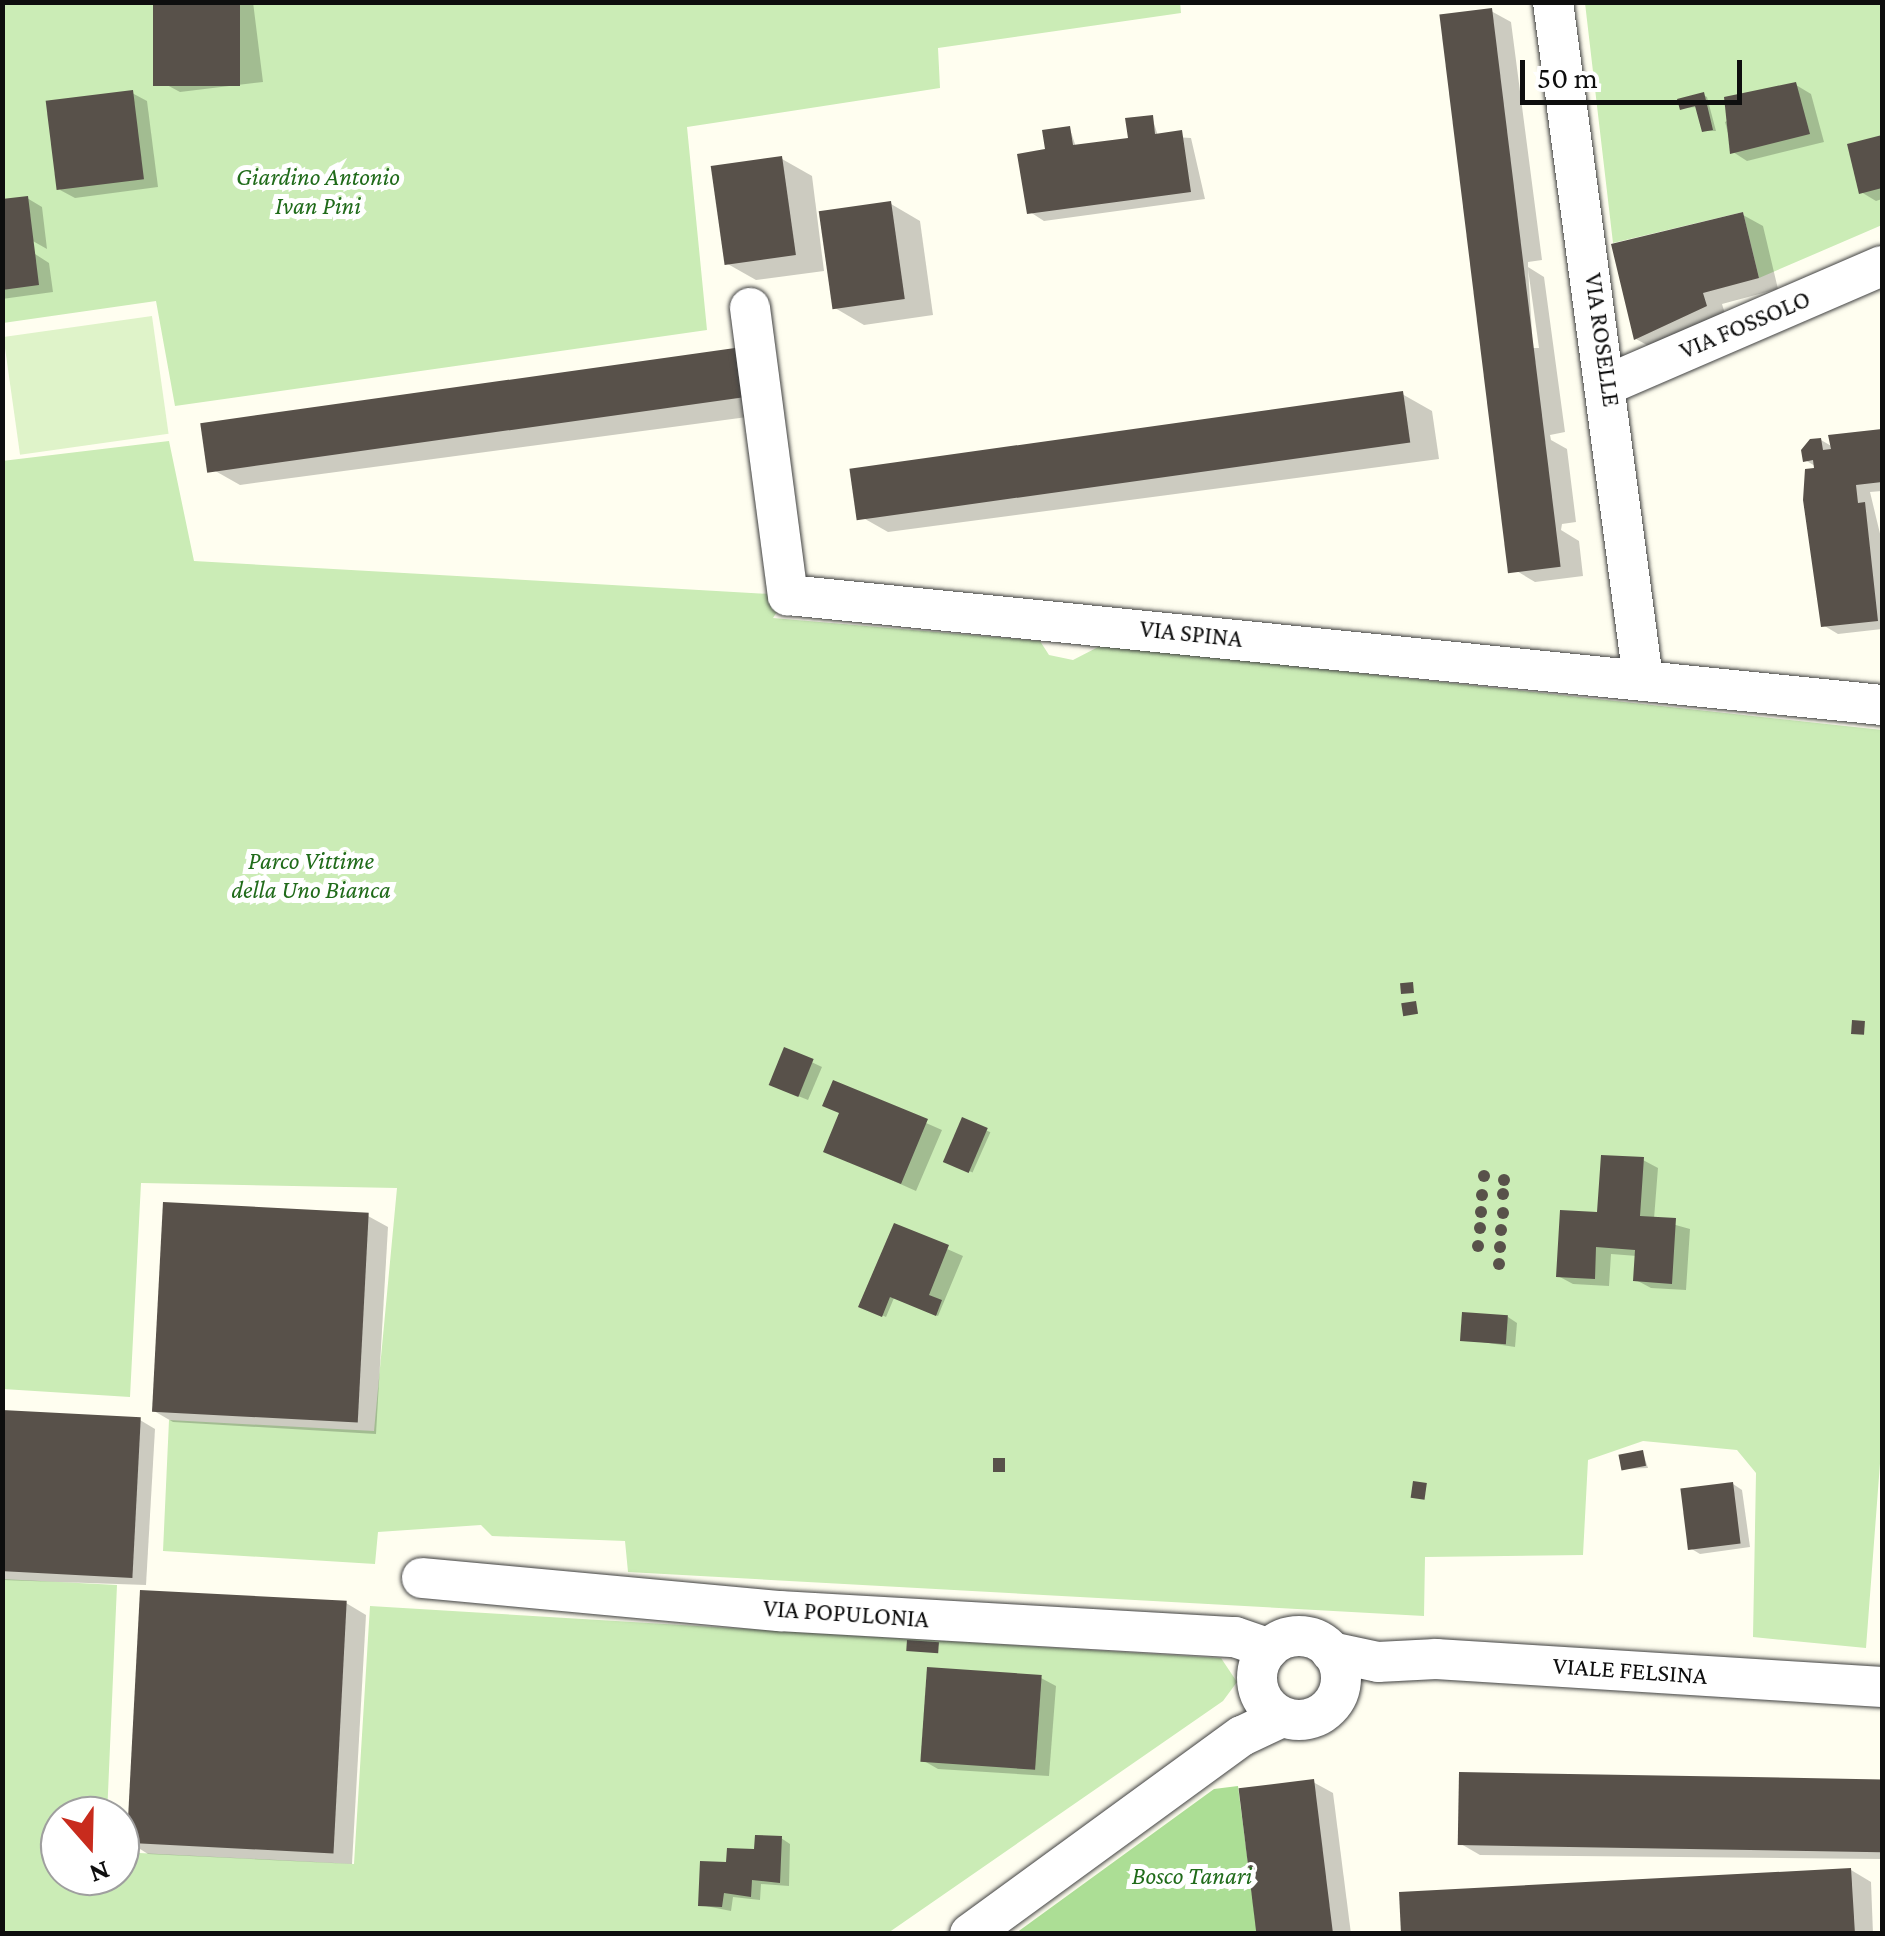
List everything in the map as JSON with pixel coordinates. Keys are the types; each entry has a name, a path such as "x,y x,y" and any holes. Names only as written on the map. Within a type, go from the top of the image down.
{"street":[{"name":"VIA ROSELLE","path":"1553,2 1608,384 1643,678"},
{"name":"VIA FOSSOLO","path":"1608,384 1882,266"},
{"name":"VIA SPINA","path":"750,308 788,595 1882,705"},
{"name":"VIA POPULONIA","path":"422,1578 779,1610 1235,1637 1269,1648"},
{"path":"1272,1708 1257,1672 1269,1648 1308,1637 1336,1666"},
{"name":"VIALE FELSINA","path":"970,1934 1242,1736 1272,1708 1320,1714 1336,1666 1436,1659 1882,1687"}],"green space":[{"name":"Giardino Antonio Ivan Pini","path":"1180,2 1181,13 938,48 940,88 687,127 707,330 175,406 156,301 3,323 2,3"},
{"path":"1585,3 1882,3 1882,225 1759,278 1743,212 1613,243"},
{"path":"152,316 169,434 20,455 3,337"},
{"name":"Parco Vittime della Uno Bianca","path":"169,441 194,561 788,595 773,618 1040,641 1049,655 1073,660 1102,645 1882,730 1882,1437 1866,1648 1753,1637 1756,1473 1737,1450 1643,1441 1588,1460 1583,1555 1425,1557 1424,1616 628,1572 625,1541 492,1536 481,1525 378,1532 375,1564 163,1551 169,1420 374,1431 397,1188 141,1183 130,1397 3,1389 2,461"},
{"path":"2,1579 117,1585 108,1796 40,1796 40,1896 140,1896 140,1853 354,1864 370,1606 1221,1658 1237,1682 1223,1701 888,1933 3,1933"},
{"name":"Bosco Tanari","path":"1238,1786 1257,1933 1016,1933 1214,1789"}],"building":[{"path":"153,2 240,2 240,86 153,86"},
{"path":"1492,8 1561,567 1508,573 1439,14"},
{"path":"1796,82 1810,134 1730,154 1724,97"},
{"path":"133,90 144,179 57,190 46,101"},
{"path":"1704,92 1713,130 1702,132 1695,106 1680,110 1677,99"},
{"path":"1153,115 1155,134 1182,130 1191,192 1027,214 1017,154 1045,149 1042,130 1070,126 1073,145 1128,138 1125,118"},
{"path":"1882,135 1882,188 1859,194 1847,144"},
{"path":"782,156 796,255 725,265 711,166"},
{"path":"28,196 39,285 2,290 2,199"},
{"path":"891,201 905,299 832,309 819,211"},
{"path":"1743,212 1759,278 1703,293 1707,306 1634,340 1611,244"},
{"path":"735,348 742,398 207,473 200,423"},
{"path":"1403,391 1410,442 857,520 849,469"},
{"path":"1882,429 1882,482 1856,485 1858,503 1865,502 1878,621 1821,627 1803,500 1805,469 1814,468 1813,460 1803,462 1801,450 1810,439 1821,438 1823,450 1831,449 1828,435"},
{"path":"1413,982 1414,993 1401,994 1400,983"},
{"path":"1416,1001 1418,1014 1403,1016 1401,1003"},
{"path":"1852,1020 1865,1021 1864,1035 1851,1034"},
{"path":"784,1047 814,1059 798,1097 769,1085"},
{"path":"833,1080 928,1119 901,1184 823,1152 839,1113 822,1106"},
{"path":"962,1117 988,1128 969,1173 943,1162"},
{"path":"1601,1155 1644,1157 1640,1216 1676,1218 1672,1284 1633,1281 1635,1250 1596,1247 1595,1279 1556,1277 1560,1210 1597,1212"},
{"path":"1484,1170 1490,1176 1484,1182 1478,1176"},
{"path":"1504,1174 1510,1180 1504,1186 1498,1180"},
{"path":"1503,1188 1509,1194 1503,1200 1497,1194"},
{"path":"1482,1189 1488,1195 1482,1201 1476,1195"},
{"path":"163,1202 369,1213 358,1422 152,1412"},
{"path":"1481,1206 1487,1212 1481,1218 1475,1212"},
{"path":"1503,1207 1509,1213 1503,1219 1497,1213"},
{"path":"1480,1222 1486,1228 1480,1234 1474,1228"},
{"path":"894,1223 949,1245 929,1295 942,1300 936,1316 890,1297 882,1317 858,1307"},
{"path":"1501,1224 1507,1230 1501,1236 1495,1230"},
{"path":"1478,1240 1484,1246 1478,1252 1472,1246"},
{"path":"1500,1241 1506,1247 1500,1253 1494,1247"},
{"path":"1499,1258 1505,1264 1499,1270 1493,1264"},
{"path":"1462,1312 1508,1315 1506,1344 1460,1341"},
{"path":"2,1410 141,1417 132,1578 2,1571"},
{"path":"1643,1450 1646,1466 1622,1470 1618,1455"},
{"path":"993,1458 1005,1458 1005,1472 993,1472"},
{"path":"1413,1481 1427,1483 1424,1500 1411,1498"},
{"path":"1733,1482 1741,1544 1688,1550 1680,1488"},
{"path":"140,1590 347,1601 333,1853 140,1843 140,1796 129,1796"},
{"path":"907,1640 939,1642 938,1653 906,1651"},
{"path":"927,1667 1042,1675 1035,1770 920,1762"},
{"path":"1459,1772 1882,1779 1881,1852 1458,1845"},
{"path":"1314,1779 1333,1934 1256,1934 1239,1788"},
{"path":"755,1835 782,1836 780,1883 752,1880 751,1897 724,1893 722,1907 698,1906 700,1861 726,1862 727,1848 754,1849"},
{"path":"1851,1868 1855,1934 1401,1934 1399,1892"}]}
